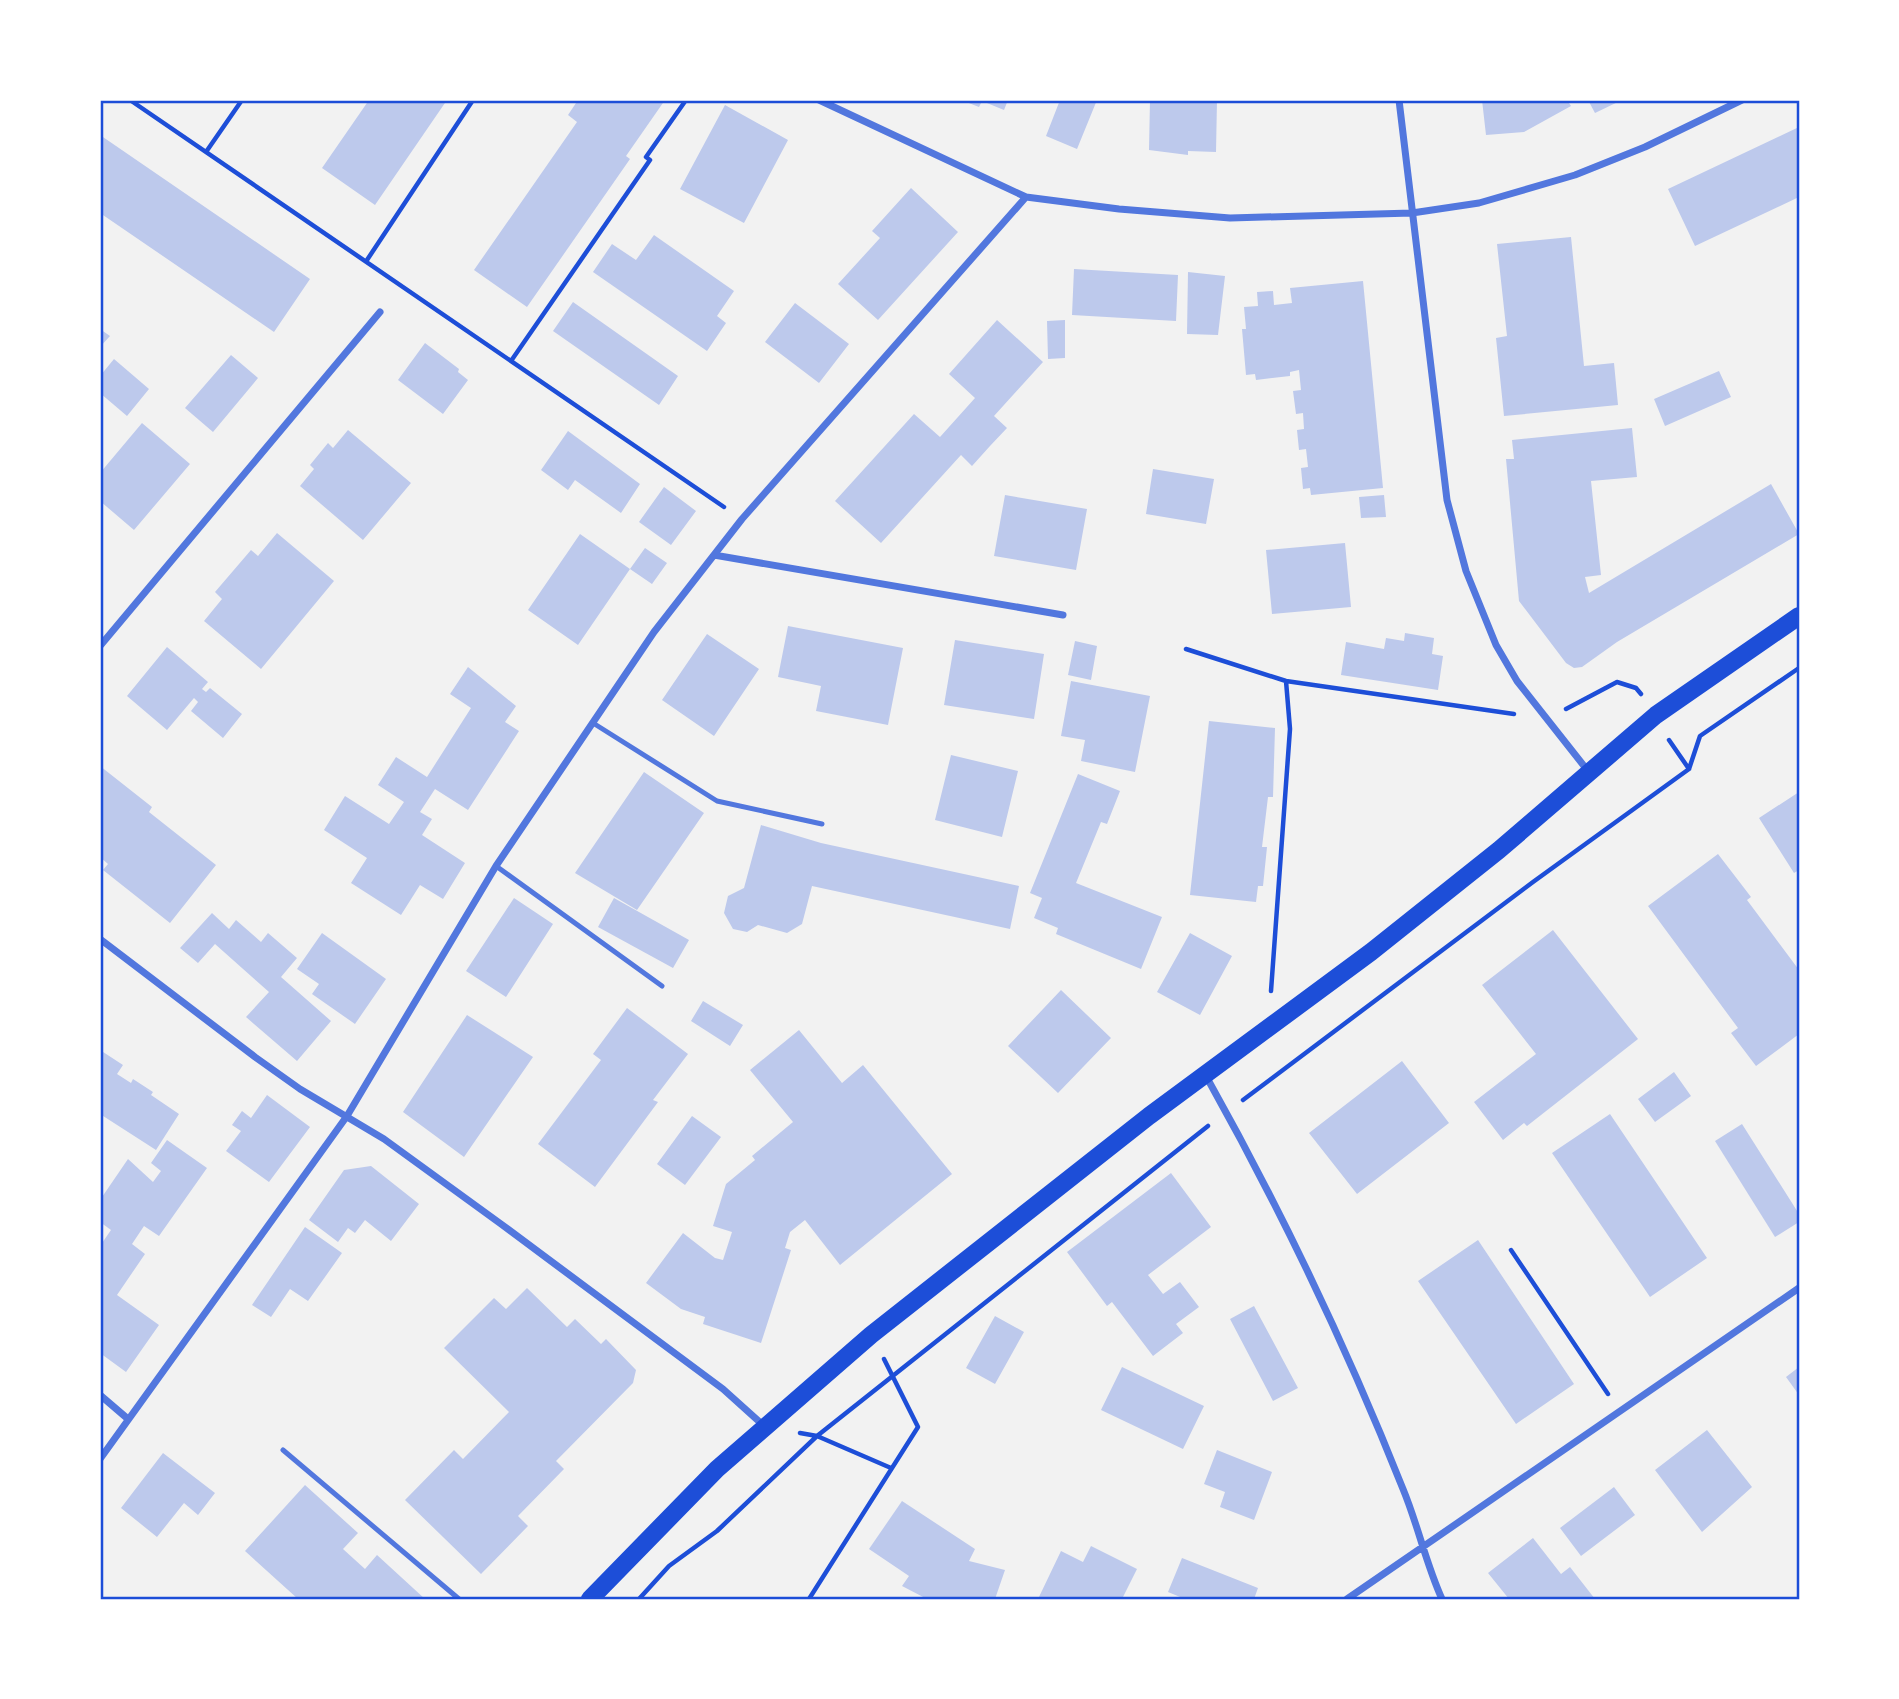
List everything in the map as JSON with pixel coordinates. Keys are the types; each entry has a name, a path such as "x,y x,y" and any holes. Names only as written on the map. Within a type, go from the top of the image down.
{"main road":[{"path":"590,1599 717,1469 870,1335 1149,1115 1268,1030 1499,850 1588,771 1676,700 1799,616"}],"street":[{"path":"819,100 1026,197 1119,209 1230,218 1412,213 1479,203 1575,175 1645,147 1742,100"},
{"path":"1399,100 1447,500 1459,547 1496,645 1545,718 1588,771"},
{"path":"100,1459 347,1116 496,866 654,632 742,519 1026,197"},
{"path":"100,646 380,312"},
{"path":"714,555 1063,615"},
{"path":"100,939 255,1058 300,1089 384,1139 693,1366 764,1427"},
{"path":"1206,1075 1264,1183 1310,1277 1404,1491 1443,1599"},
{"path":"1347,1599 1799,1288"},
{"path":"100,1395 128,1419"}],"lane":[{"path":"593,723 717,801 822,824"},
{"path":"496,866 662,986"},
{"path":"283,1450 459,1599"}],"path":[{"path":"130,100 742,519"},
{"path":"206,152 242,100"},
{"path":"367,260 473,100"},
{"path":"511,361 644,169 650,160 646,157 686,100"},
{"path":"1186,649 1286,681 1545,718"},
{"path":"1268,1030 1290,729 1286,681"},
{"path":"1555,714 1617,681 1636,688"},
{"path":"1664,735 1689,769"},
{"path":"1511,1250 1618,1410"},
{"path":"810,1599 918,1427 870,1335"},
{"path":"817,1436 891,1468"}],"building":[{"path":"369,100 447,100 375,205 322,168"},
{"path":"578,100 665,100 626,156 630,159 527,307 474,270 577,122 568,115"},
{"path":"961,100 1008,100 1004,110 982,101 979,107"},
{"path":"1060,100 1097,100 1077,149 1046,136"},
{"path":"1150,100 1217,100 1216,152 1188,151 1188,155 1149,150"},
{"path":"1482,100 1567,100 1571,106 1524,132 1486,135"},
{"path":"1588,100 1622,100 1595,113"},
{"path":"725,105 788,140 744,223 680,189"},
{"path":"1799,127 1799,197 1695,246 1668,189"},
{"path":"100,135 310,279 274,332 100,213"},
{"path":"911,188 958,232 878,320 838,284 880,238 872,231"},
{"path":"654,235 734,291 717,316 726,323 707,351 593,272 612,244 636,260"},
{"path":"1571,237 1584,366 1614,363 1618,405 1504,416 1496,338 1507,336 1497,244"},
{"path":"1074,269 1178,275 1176,321 1072,315"},
{"path":"1188,272 1225,276 1218,335 1187,334"},
{"path":"1363,281 1383,488 1311,495 1310,488 1303,489 1301,468 1308,467 1306,449 1299,450 1297,430 1304,429 1303,413 1296,414 1293,391 1301,390 1299,370 1290,372 1290,376 1256,380 1255,374 1246,375 1242,329 1246,329 1244,307 1258,306 1257,292 1273,291 1274,305 1292,303 1290,288"},
{"path":"573,302 678,376 659,405 553,331"},
{"path":"795,303 849,344 819,383 765,342"},
{"path":"997,320 1043,362 994,416 1007,428 972,466 961,455 881,543 835,501 914,414 940,437 975,398 949,374"},
{"path":"1065,320 1065,358 1048,359 1047,321"},
{"path":"100,329 110,336 100,347"},
{"path":"425,343 459,369 458,372 468,380 443,414 398,380"},
{"path":"231,355 258,378 213,432 185,408"},
{"path":"114,359 149,389 127,416 100,393 100,376"},
{"path":"1719,371 1731,397 1665,426 1654,399"},
{"path":"142,423 190,464 134,530 100,501 100,473"},
{"path":"1632,428 1637,477 1591,481 1601,575 1585,577 1589,593 1771,484 1799,534 1617,642 1582,667 1574,668 1566,663 1519,601 1506,459 1514,459 1512,440"},
{"path":"348,430 411,483 363,540 300,486 314,469 310,465 328,443 333,448"},
{"path":"568,431 640,484 621,513 575,480 568,490 541,470"},
{"path":"1153,469 1214,479 1206,524 1146,514"},
{"path":"664,487 696,511 671,545 639,522"},
{"path":"1005,495 1087,509 1076,570 994,556"},
{"path":"1384,495 1386,517 1361,518 1359,497"},
{"path":"277,533 334,581 261,669 204,621 222,599 215,592 251,550 258,556"},
{"path":"580,534 630,569 578,645 528,610"},
{"path":"1345,543 1351,607 1272,614 1266,550"},
{"path":"645,548 667,563 652,584 630,569"},
{"path":"788,626 903,648 888,725 816,711 821,686 778,677"},
{"path":"1405,633 1434,638 1432,654 1443,656 1438,690 1341,675 1346,642 1384,649 1386,638 1404,641"},
{"path":"707,634 759,669 714,736 662,700"},
{"path":"955,640 1044,654 1034,719 944,705"},
{"path":"1075,641 1097,646 1091,680 1068,675"},
{"path":"167,647 208,682 202,689 206,692 210,688 242,714 223,738 191,711 198,702 194,698 167,730 127,696"},
{"path":"468,667 516,706 505,722 519,731 468,810 435,789 420,812 432,819 422,835 465,863 443,899 420,885 401,915 351,883 367,858 324,830 345,796 389,824 404,802 378,785 396,757 427,777 471,708 450,694"},
{"path":"1071,681 1150,696 1135,772 1081,761 1085,740 1061,736"},
{"path":"1209,721 1275,728 1273,797 1268,797 1262,847 1267,847 1263,886 1258,886 1256,902 1190,895"},
{"path":"951,755 1018,771 1002,837 935,820"},
{"path":"100,766 152,807 149,812 216,865 170,923 103,870 108,864 100,857"},
{"path":"644,772 704,813 637,910 575,873"},
{"path":"1078,774 1120,791 1107,824 1101,822 1076,883 1162,917 1141,969 1056,934 1058,928 1034,918 1042,898 1030,893"},
{"path":"1799,792 1799,870 1794,873 1759,818"},
{"path":"761,825 821,843 1019,886 1010,929 812,886 802,924 787,933 758,925 747,932 733,929 724,913 728,896 744,888"},
{"path":"1718,854 1751,897 1747,900 1799,970 1799,1034 1756,1066 1731,1033 1738,1028 1648,906"},
{"path":"514,898 553,924 506,997 466,971"},
{"path":"614,898 689,940 673,968 598,927"},
{"path":"212,913 229,929 236,920 261,942 268,933 297,958 281,977 331,1021 297,1061 246,1017 269,992 215,944 198,963 180,948"},
{"path":"1553,930 1638,1039 1527,1126 1524,1123 1503,1140 1474,1102 1536,1054 1482,985"},
{"path":"322,933 386,979 355,1024 312,994 319,984 297,969"},
{"path":"1190,933 1232,956 1200,1015 1157,992"},
{"path":"1061,990 1111,1038 1058,1093 1008,1046"},
{"path":"703,1001 743,1025 730,1046 691,1021"},
{"path":"627,1008 688,1054 653,1100 658,1102 595,1187 538,1144 601,1060 593,1054"},
{"path":"467,1015 533,1057 464,1157 403,1112"},
{"path":"799,1030 842,1083 863,1065 952,1174 840,1265 805,1220 790,1232 785,1248 791,1250 761,1343 703,1324 705,1317 681,1309 646,1283 683,1233 715,1258 723,1260 732,1232 713,1226 726,1184 755,1160 752,1156 793,1122 750,1070"},
{"path":"100,1050 123,1065 117,1074 131,1083 133,1079 179,1114 156,1150 100,1114"},
{"path":"1402,1061 1449,1123 1357,1194 1309,1133"},
{"path":"1674,1072 1691,1096 1655,1122 1638,1099"},
{"path":"267,1095 310,1127 269,1182 226,1151 241,1131 232,1125 242,1111 251,1118"},
{"path":"1610,1114 1707,1258 1650,1297 1552,1153"},
{"path":"692,1116 721,1137 685,1185 657,1164"},
{"path":"1742,1124 1799,1214 1799,1222 1775,1237 1715,1141"},
{"path":"167,1140 207,1168 159,1236 144,1226 132,1244 145,1254 117,1295 159,1325 126,1372 100,1353 100,1246 111,1230 100,1222 100,1200 128,1159 153,1182 161,1171 151,1163"},
{"path":"371,1166 419,1204 391,1241 365,1220 355,1233 348,1228 338,1242 309,1220 344,1170"},
{"path":"1171,1173 1211,1227 1148,1275 1163,1294 1180,1282 1199,1307 1176,1324 1183,1333 1153,1356 1112,1302 1107,1306 1067,1252"},
{"path":"305,1227 342,1253 308,1301 290,1289 271,1317 252,1305"},
{"path":"1478,1240 1574,1384 1516,1424 1418,1281"},
{"path":"527,1288 567,1327 575,1319 601,1344 606,1339 636,1370 633,1383 556,1461 564,1469 518,1516 528,1526 481,1574 405,1500 454,1450 463,1459 509,1412 444,1348 494,1298 506,1309"},
{"path":"1254,1306 1298,1388 1273,1401 1230,1319"},
{"path":"995,1316 1024,1332 995,1384 966,1368"},
{"path":"1122,1367 1204,1406 1183,1449 1101,1410"},
{"path":"1799,1367 1799,1395 1786,1377"},
{"path":"1707,1430 1752,1487 1702,1532 1655,1470"},
{"path":"1217,1450 1272,1472 1254,1520 1220,1507 1225,1492 1204,1484"},
{"path":"163,1453 215,1493 198,1515 184,1503 157,1537 121,1508"},
{"path":"305,1485 358,1533 343,1549 365,1569 377,1555 425,1599 298,1599 245,1551"},
{"path":"1614,1487 1635,1515 1581,1556 1560,1528"},
{"path":"902,1501 975,1549 969,1561 1005,1570 995,1599 927,1599 902,1586 909,1576 869,1549"},
{"path":"1533,1538 1561,1574 1570,1567 1595,1599 1509,1599 1488,1573"},
{"path":"1091,1546 1137,1569 1122,1599 1038,1599 1061,1551 1083,1562"},
{"path":"1182,1558 1258,1588 1254,1599 1185,1599 1168,1592"}]}
